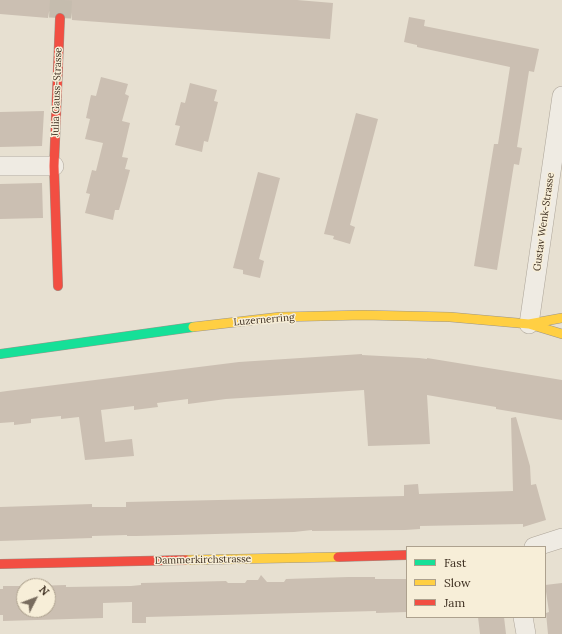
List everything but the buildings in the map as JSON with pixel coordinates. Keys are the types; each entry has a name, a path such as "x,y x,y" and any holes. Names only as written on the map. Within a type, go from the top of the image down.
{"main road":[{"name":"Julia Gauss-Strasse","path":"58,286 54,166 60,18"},
{"name":"Luzernerring","path":"0,354 205,325 280,317 363,315 450,317 529,324 562,318"},
{"name":"Luzernerring","path":"529,324 554,341"},
{"path":"529,324 562,329"},
{"path":"529,324 562,334"},
{"name":"Dammerkirchstrasse","path":"0,564 406,555"}],"street":[{"name":"Gustav Wenk-Strasse","path":"529,324 562,96"},
{"path":"0,166 54,166"},
{"path":"537,546 562,538"},
{"path":"523,618 526,634"}],"tunnel":[{"path":"60,18 61,0"}],"traffic: fast":[{"path":"0,354 193,327"}],"traffic: slow":[{"path":"193,327 280,317 363,315 450,317 529,324 562,318"},
{"path":"529,324 562,334"},
{"path":"186,560 338,557"}],"traffic: jam":[{"path":"58,286 54,166 60,18"},
{"path":"338,557 406,555"},
{"path":"0,564 186,560"}]}
